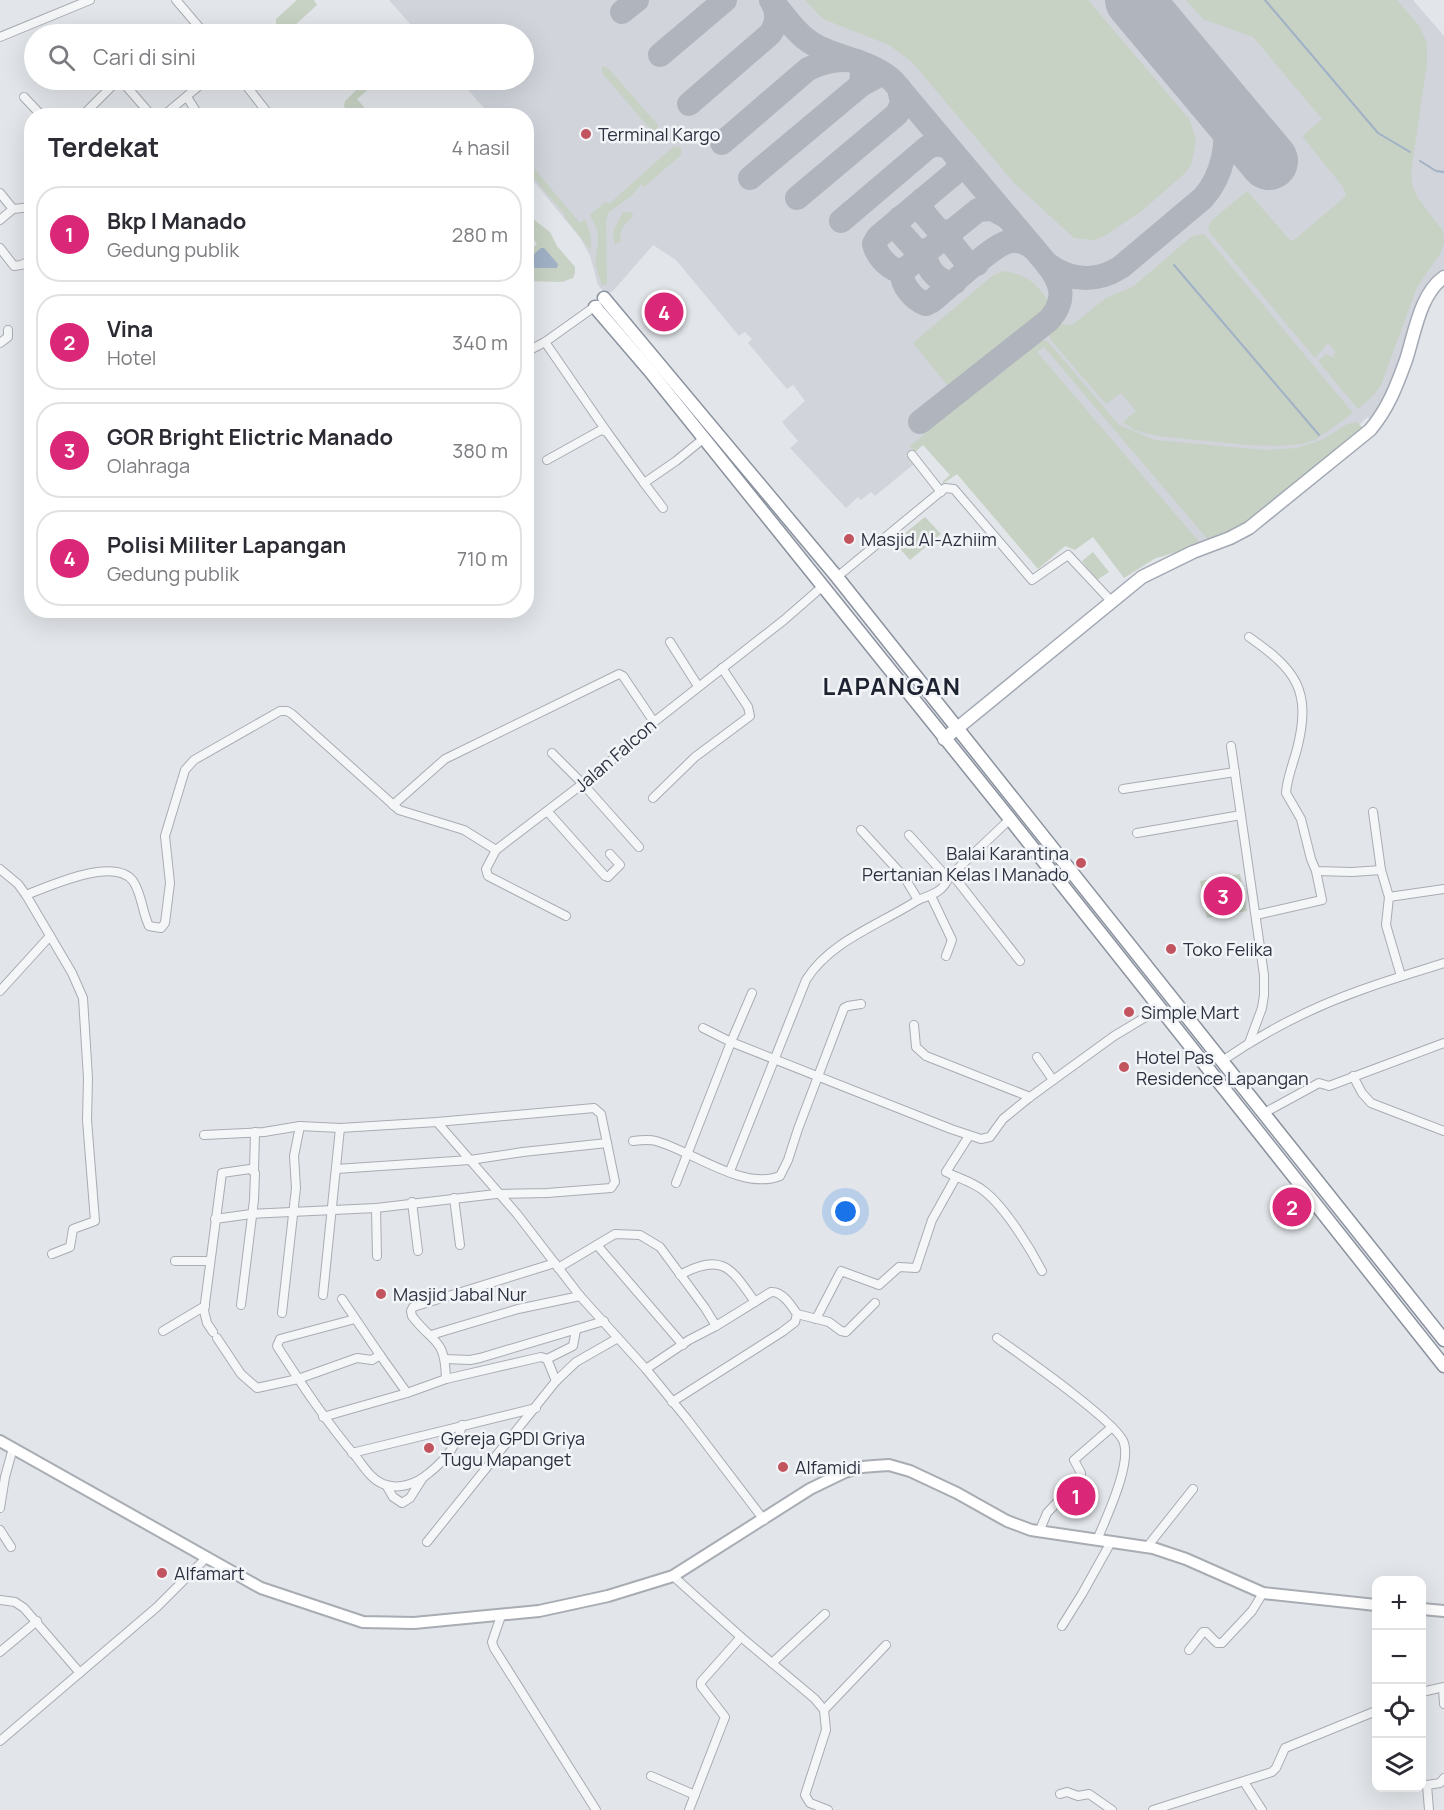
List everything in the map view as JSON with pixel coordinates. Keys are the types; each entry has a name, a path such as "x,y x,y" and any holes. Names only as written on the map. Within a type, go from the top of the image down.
{"main road":[{"path":"944,739 1142,577 1159,567 1249,528 1370,430 1383,413 1392,394 1429,291 1444,277"},
{"path":"600,302 702,439 1010,819 1444,1366"},
{"path":"600,302 837,577 1444,1340"},
{"path":"1060,883 1072,874"},
{"path":"1276,1154 1289,1144"},
{"path":"0,1441 261,1588 363,1622 414,1623 501,1616 596,1599 673,1576 810,1490 845,1472 862,1467 889,1466 910,1471 1017,1525 1039,1532 1147,1547 1186,1559 1263,1593 1372,1604"},
{"path":"1426,1609 1444,1611"}],"street":[{"path":"32,24 90,0"},
{"path":"176,0 196,24"},
{"path":"0,37 24,27"},
{"path":"89,108 109,90"},
{"path":"129,90 145,108"},
{"path":"173,108 194,90"},
{"path":"250,90 264,108"},
{"path":"187,96 194,108"},
{"path":"24,97 34,108"},
{"path":"0,194 13,209"},
{"path":"0,220 13,209 24,208"},
{"path":"0,249 14,266 24,264"},
{"path":"534,348 600,302"},
{"path":"0,343 8,337 8,330"},
{"path":"545,342 663,508"},
{"path":"547,460 601,430 607,432"},
{"path":"644,483 676,461 702,439"},
{"path":"912,455 941,492"},
{"path":"837,577 945,488 954,489 1032,580 1068,555 1112,602"},
{"name":"Jalan Falcon","path":"496,850 583,784 654,722 784,620 823,586"},
{"path":"1249,637 1284,663 1301,694 1303,708 1301,725 1286,793 1301,819 1322,900 1256,915"},
{"path":"670,642 698,686"},
{"path":"653,798 695,757 750,716 748,707 722,668"},
{"path":"393,805 445,759 619,674 623,676 654,722"},
{"path":"26,895 69,879 107,871 123,873 135,884 147,923 152,928 161,928 165,923 170,883 165,836 185,770 194,760 280,711 287,711 393,805 409,814 440,821 464,830 496,850 486,869 488,876 566,916"},
{"path":"1231,746 1263,967 1264,995 1249,1043"},
{"path":"552,753 639,847"},
{"path":"1123,789 1235,772"},
{"path":"548,812 608,877 620,866 610,854"},
{"path":"1373,812 1381,870 1389,897 1386,925 1401,976"},
{"path":"1137,833 1241,815"},
{"path":"730,1171 773,1059 806,981 813,970 847,941 944,887 950,875 1010,819"},
{"path":"861,830 905,878 918,900"},
{"path":"909,835 944,874 950,875 1020,961"},
{"path":"0,869 18,884 26,895 81,990 84,1006 88,1078 87,1120 95,1219 93,1223 72,1230 71,1246 52,1254"},
{"path":"1316,871 1381,870"},
{"path":"1389,897 1444,889"},
{"path":"931,896 952,940 946,956"},
{"path":"0,991 50,936"},
{"path":"1222,1061 1249,1043 1325,1004 1444,963"},
{"path":"676,1183 752,993"},
{"path":"633,1141 657,1141 730,1171 760,1179 771,1180 780,1176 786,1168 798,1129 844,1008 861,1004"},
{"path":"703,1028 773,1059 981,1139 990,1137 1008,1115 1053,1080 1114,1036 1159,1009"},
{"path":"914,1025 916,1047 926,1056 1030,1097"},
{"path":"1264,1113 1319,1083 1329,1086 1444,1043"},
{"path":"1037,1057 1053,1080"},
{"path":"1353,1076 1362,1093 1371,1103 1444,1131"},
{"path":"204,1135 300,1126 340,1128 437,1122 594,1108 602,1114 615,1182 611,1188 500,1194 412,1202 376,1208 251,1214 215,1219"},
{"path":"437,1122 500,1194 579,1296 645,1369 764,1520"},
{"path":"282,1313 296,1188 294,1156 300,1126"},
{"path":"323,1295 340,1128"},
{"path":"242,1305 254,1191 255,1132"},
{"path":"969,1136 946,1172 977,1187 991,1198 1021,1236 1042,1271"},
{"path":"336,1169 471,1160 607,1143"},
{"path":"254,1171 222,1173 205,1306 205,1316 215,1335 241,1374 257,1388 298,1379 352,1359 372,1360 380,1355"},
{"path":"816,1318 841,1271 879,1285 898,1267 916,1268 932,1220 956,1177"},
{"path":"454,1198 460,1245"},
{"path":"412,1202 418,1251"},
{"path":"376,1208 376,1256"},
{"path":"446,1379 442,1349 412,1316 413,1307 556,1266 615,1234 640,1235 660,1247 716,1326"},
{"path":"597,1245 683,1345"},
{"path":"175,1261 210,1261"},
{"path":"680,1275 699,1265 715,1264 737,1277 755,1302"},
{"path":"645,1369 771,1292 781,1294 797,1314 829,1322 846,1332 875,1303"},
{"path":"431,1335 518,1309 579,1296"},
{"path":"342,1299 407,1393"},
{"path":"163,1331 205,1306"},
{"path":"672,1402 782,1332 795,1322 797,1314"},
{"path":"355,1319 280,1339 277,1346 323,1417 369,1474 386,1485 393,1497 402,1503 410,1497 422,1479 442,1461 458,1438 462,1425"},
{"path":"445,1359 480,1358 604,1322"},
{"path":"576,1330 573,1346 576,1362"},
{"path":"427,1542 556,1381 576,1362 618,1338"},
{"path":"997,1338 1054,1379 1112,1427 1124,1442 1126,1456 1118,1487 1098,1540"},
{"path":"323,1417 407,1393 446,1379 540,1357 547,1359 573,1346"},
{"path":"547,1359 556,1381"},
{"path":"352,1453 536,1408"},
{"path":"1039,1532 1047,1513 1081,1476 1074,1460 1112,1427"},
{"path":"0,1508 13,1448"},
{"path":"386,1485 403,1486 422,1479"},
{"path":"1147,1547 1192,1489"},
{"path":"0,1530 11,1546"},
{"path":"1062,1626 1111,1542"},
{"path":"0,1741 157,1608 206,1558"},
{"path":"673,1576 815,1699 824,1710 826,1730 805,1795 810,1803 828,1810"},
{"path":"1189,1650 1203,1632 1222,1643 1252,1611 1263,1593"},
{"path":"0,1599 15,1602 37,1622 80,1672"},
{"path":"772,1663 825,1614"},
{"path":"501,1616 492,1642 494,1648 596,1810"},
{"path":"0,1652 37,1622"},
{"path":"689,1810 725,1717 701,1683 741,1637"},
{"path":"824,1710 886,1645"},
{"path":"1426,1691 1444,1688 1444,1704"},
{"path":"1153,1810 1272,1772 1276,1768 1281,1752 1293,1743 1372,1713"},
{"path":"651,1776 695,1795"},
{"path":"1429,1810 1427,1785 1440,1783 1444,1778"},
{"path":"1244,1782 1262,1810"},
{"path":"1060,1794 1067,1792 1078,1796 1089,1794 1112,1810"}],"shaded area":[{"path":"389,0 1413,0 1444,36 1444,268 1426,288 1386,398 1371,420 1367,417 1359,425 1361,429 1235,532 1182,550 925,443 913,453 911,451 908,454 914,464 875,496 871,492 861,500 858,497 846,508 790,448 798,441 782,422 805,401 793,385 787,389 748,343 752,339 745,332 739,336 676,260 653,245 613,291 604,292 598,285 590,256 581,239 534,182 534,108 484,108 468,90 534,90 534,24 410,24"}],"green space":[{"path":"297,0 314,0 317,5 296,24 276,24 276,19"},
{"path":"805,0 1088,0 1190,120 1196,141 1191,165 1143,210 1105,236 1094,240 1074,238 1014,183 912,62 889,45 823,19"},
{"path":"1186,0 1397,0 1420,27 1426,41 1427,63 1411,173 1413,187 1418,198 1443,231 1444,243 1440,254 1417,287 1381,385 1373,396 1358,409 1318,361 1326,354 1332,357 1336,352 1328,343 1315,358 1208,228 1211,221 1247,191 1293,241 1346,196 1343,187 1302,136 1322,119 1253,37 1203,19"},
{"path":"602,66 608,68 658,125 658,131 652,131 602,73"},
{"path":"357,90 367,90 357,99 365,108 345,108 345,101"},
{"path":"674,146 681,148 681,155 644,187 641,185 631,196 608,213 606,222 607,284 602,286 595,263 598,232 590,215 606,201 609,204"},
{"path":"534,168 580,223 585,219 591,236 591,251 534,178"},
{"path":"623,212 630,212 634,216 623,227 621,241 615,245 613,231"},
{"path":"534,220 550,232 557,246 575,267 573,278 562,282 534,281 534,246 537,244 534,240"},
{"path":"1202,234 1353,413 1315,440 1303,444 1278,446 1248,445 1157,436 1134,430 1123,422 1136,411 1121,393 1108,403 1104,402 1050,339 1049,331 1053,325 1072,325 1106,298 1134,286 1192,236"},
{"path":"1003,271 1024,277 1034,284 1049,300 1047,308 952,386 948,386 913,343 992,276"},
{"path":"1038,340 1047,341 1051,345 1119,425 1155,440 1265,450 1297,448 1324,439 1347,424 1357,422 1362,427 1235,532 1209,541 1044,347 1037,352 1201,544 1154,559 1124,578 1093,537 1075,550 1065,546 1038,569 957,474 944,483 942,482 950,475 923,445 915,452 910,446"},
{"path":"925,517 941,534 910,560 894,542"},
{"path":"1093,552 1109,572 1097,580 1082,561"},
{"path":"1240,874 1247,911 1207,918 1200,881"}],"water":[{"path":"544,248 558,264 557,268 534,268 534,254"}],"waterway":[{"path":"1265,0 1378,133 1410,152"},
{"path":"1420,161 1436,171 1444,172"},
{"path":"1174,265 1319,435"}],"taxiway":[{"path":"622,12 637,0"},
{"path":"660,55 725,0"},
{"path":"771,0 796,30 813,44 875,68 893,81 1047,264 1059,285 1060,299 1055,313 1049,320 920,422"},
{"path":"689,104 770,34 775,26 776,17 771,0"},
{"path":"722,143 814,66 838,60 857,61 862,71 861,85"},
{"path":"750,178 861,85 874,78"},
{"path":"1047,264 1074,277 1093,278 1112,272 1203,198 1220,169 1225,134 1218,108 1200,79"},
{"path":"797,198 897,114 902,103 899,88"},
{"path":"841,221 928,147 938,144 948,147"},
{"path":"957,158 959,166 957,171 878,237 874,244 881,258 894,269 904,270 978,210 992,209 1007,217"},
{"path":"923,199 922,211 939,231 950,232 948,239 968,264 977,264"},
{"path":"900,218 899,231 916,250 927,251 927,262 938,278 950,283 955,282"},
{"path":"904,270 903,280 908,290 926,304 983,257 1003,244 1017,241 1033,248"}],"runway":[{"path":"1134,0 1269,161"}],"place":[{"name":"Terminal Kargo","path":"586,134"},
{"name":"Polisi Militer Lapangan","path":"664,312"},
{"name":"Masjid Al-Azhiim","path":"849,539"},
{"name":"Balai Karantina Pertanian Kelas I Manado","path":"1081,863"},
{"name":"GOR Bright Elictric Manado","path":"1223,896"},
{"name":"Toko Felika","path":"1171,949"},
{"name":"Simple Mart","path":"1129,1012"},
{"name":"Hotel Pas Residence Lapangan","path":"1124,1067"},
{"name":"Vina","path":"1292,1207"},
{"name":"Masjid Jabal Nur","path":"381,1294"},
{"name":"Gereja GPDI Griya Tugu Mapanget","path":"429,1448"},
{"name":"Alfamidi","path":"783,1467"},
{"name":"Bkp I Manado","path":"1076,1496"},
{"name":"Alfamart","path":"162,1573"}],"district":[{"name":"LAPANGAN","path":"892,685"}]}
